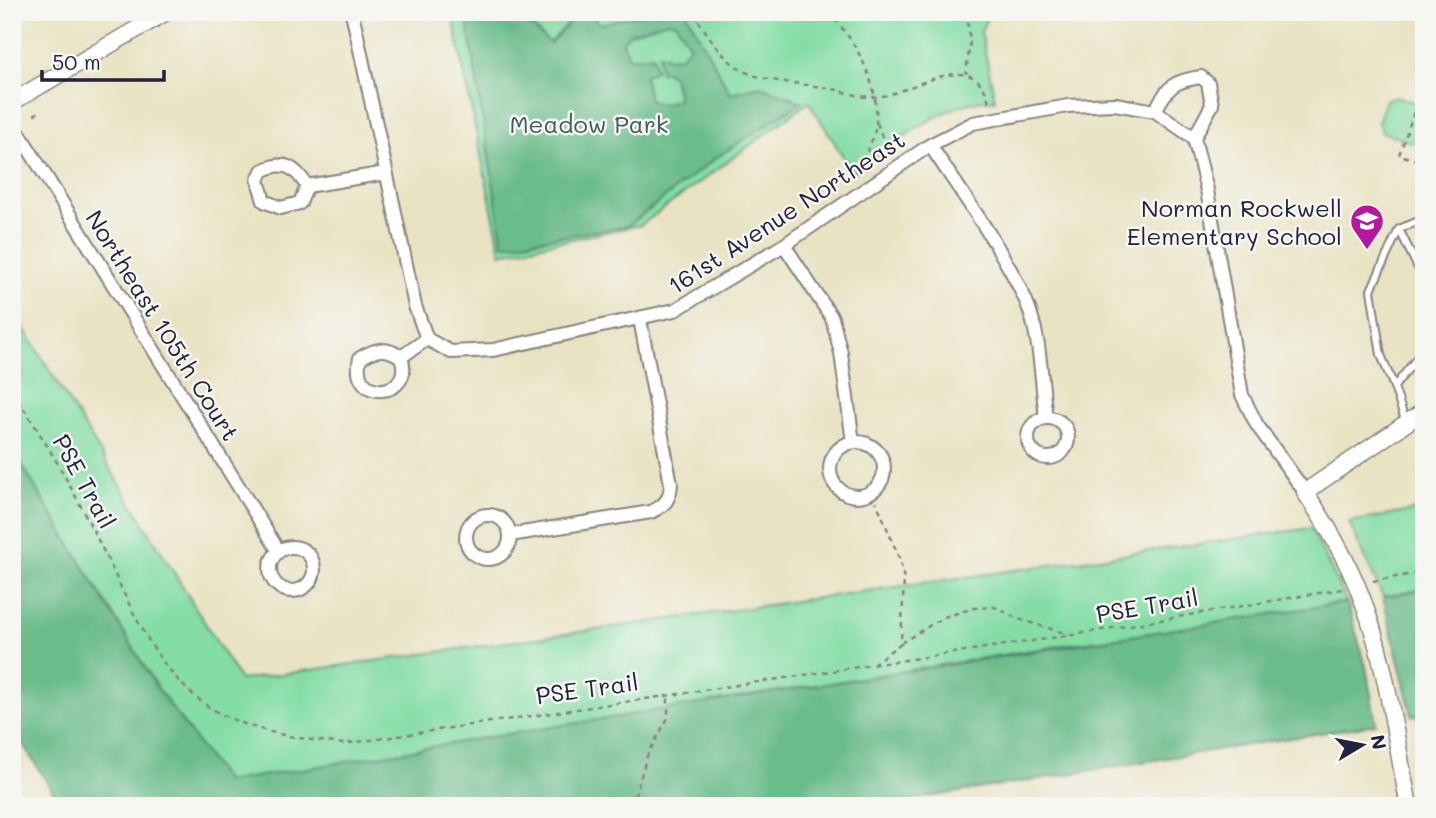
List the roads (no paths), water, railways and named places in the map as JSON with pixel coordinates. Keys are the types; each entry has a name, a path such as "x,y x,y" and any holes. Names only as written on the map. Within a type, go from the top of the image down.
{"street":[{"path":"12,102 166,12"},
{"path":"352,12 415,306 427,339 401,357"},
{"path":"1155,111 1164,93 1178,80 1201,77 1208,83 1212,105 1194,138 1208,191 1242,395 1257,425 1332,533 1358,587 1374,636 1409,806"},
{"name":"161st Avenue Northeast","path":"427,339 452,352 492,350 675,310 784,245 930,145 973,123 1007,114 1115,104 1155,111 1194,138"},
{"name":"Northeast 105th Court","path":"12,122 278,550"},
{"path":"930,145 993,243 1026,303 1038,346 1046,418"},
{"path":"307,186 386,173"},
{"path":"784,245 832,318 841,353 853,442"},
{"path":"510,535 651,512 664,506 670,497 671,484 640,319"},
{"path":"1305,492 1424,411"},
{"path":"853,442 870,446 877,451 884,468 879,485 865,496 847,495 839,491 830,476 832,458 844,445 853,442"}],"lane":[{"path":"1406,423 1381,355 1371,290 1399,229 1424,219"},
{"path":"1394,387 1421,353 1422,274 1399,229"}],"place":[{"name":"Norman Rockwell Elementary School","path":"1367,251"}],"park label":[{"name":"Meadow Park","path":"589,123"}]}
